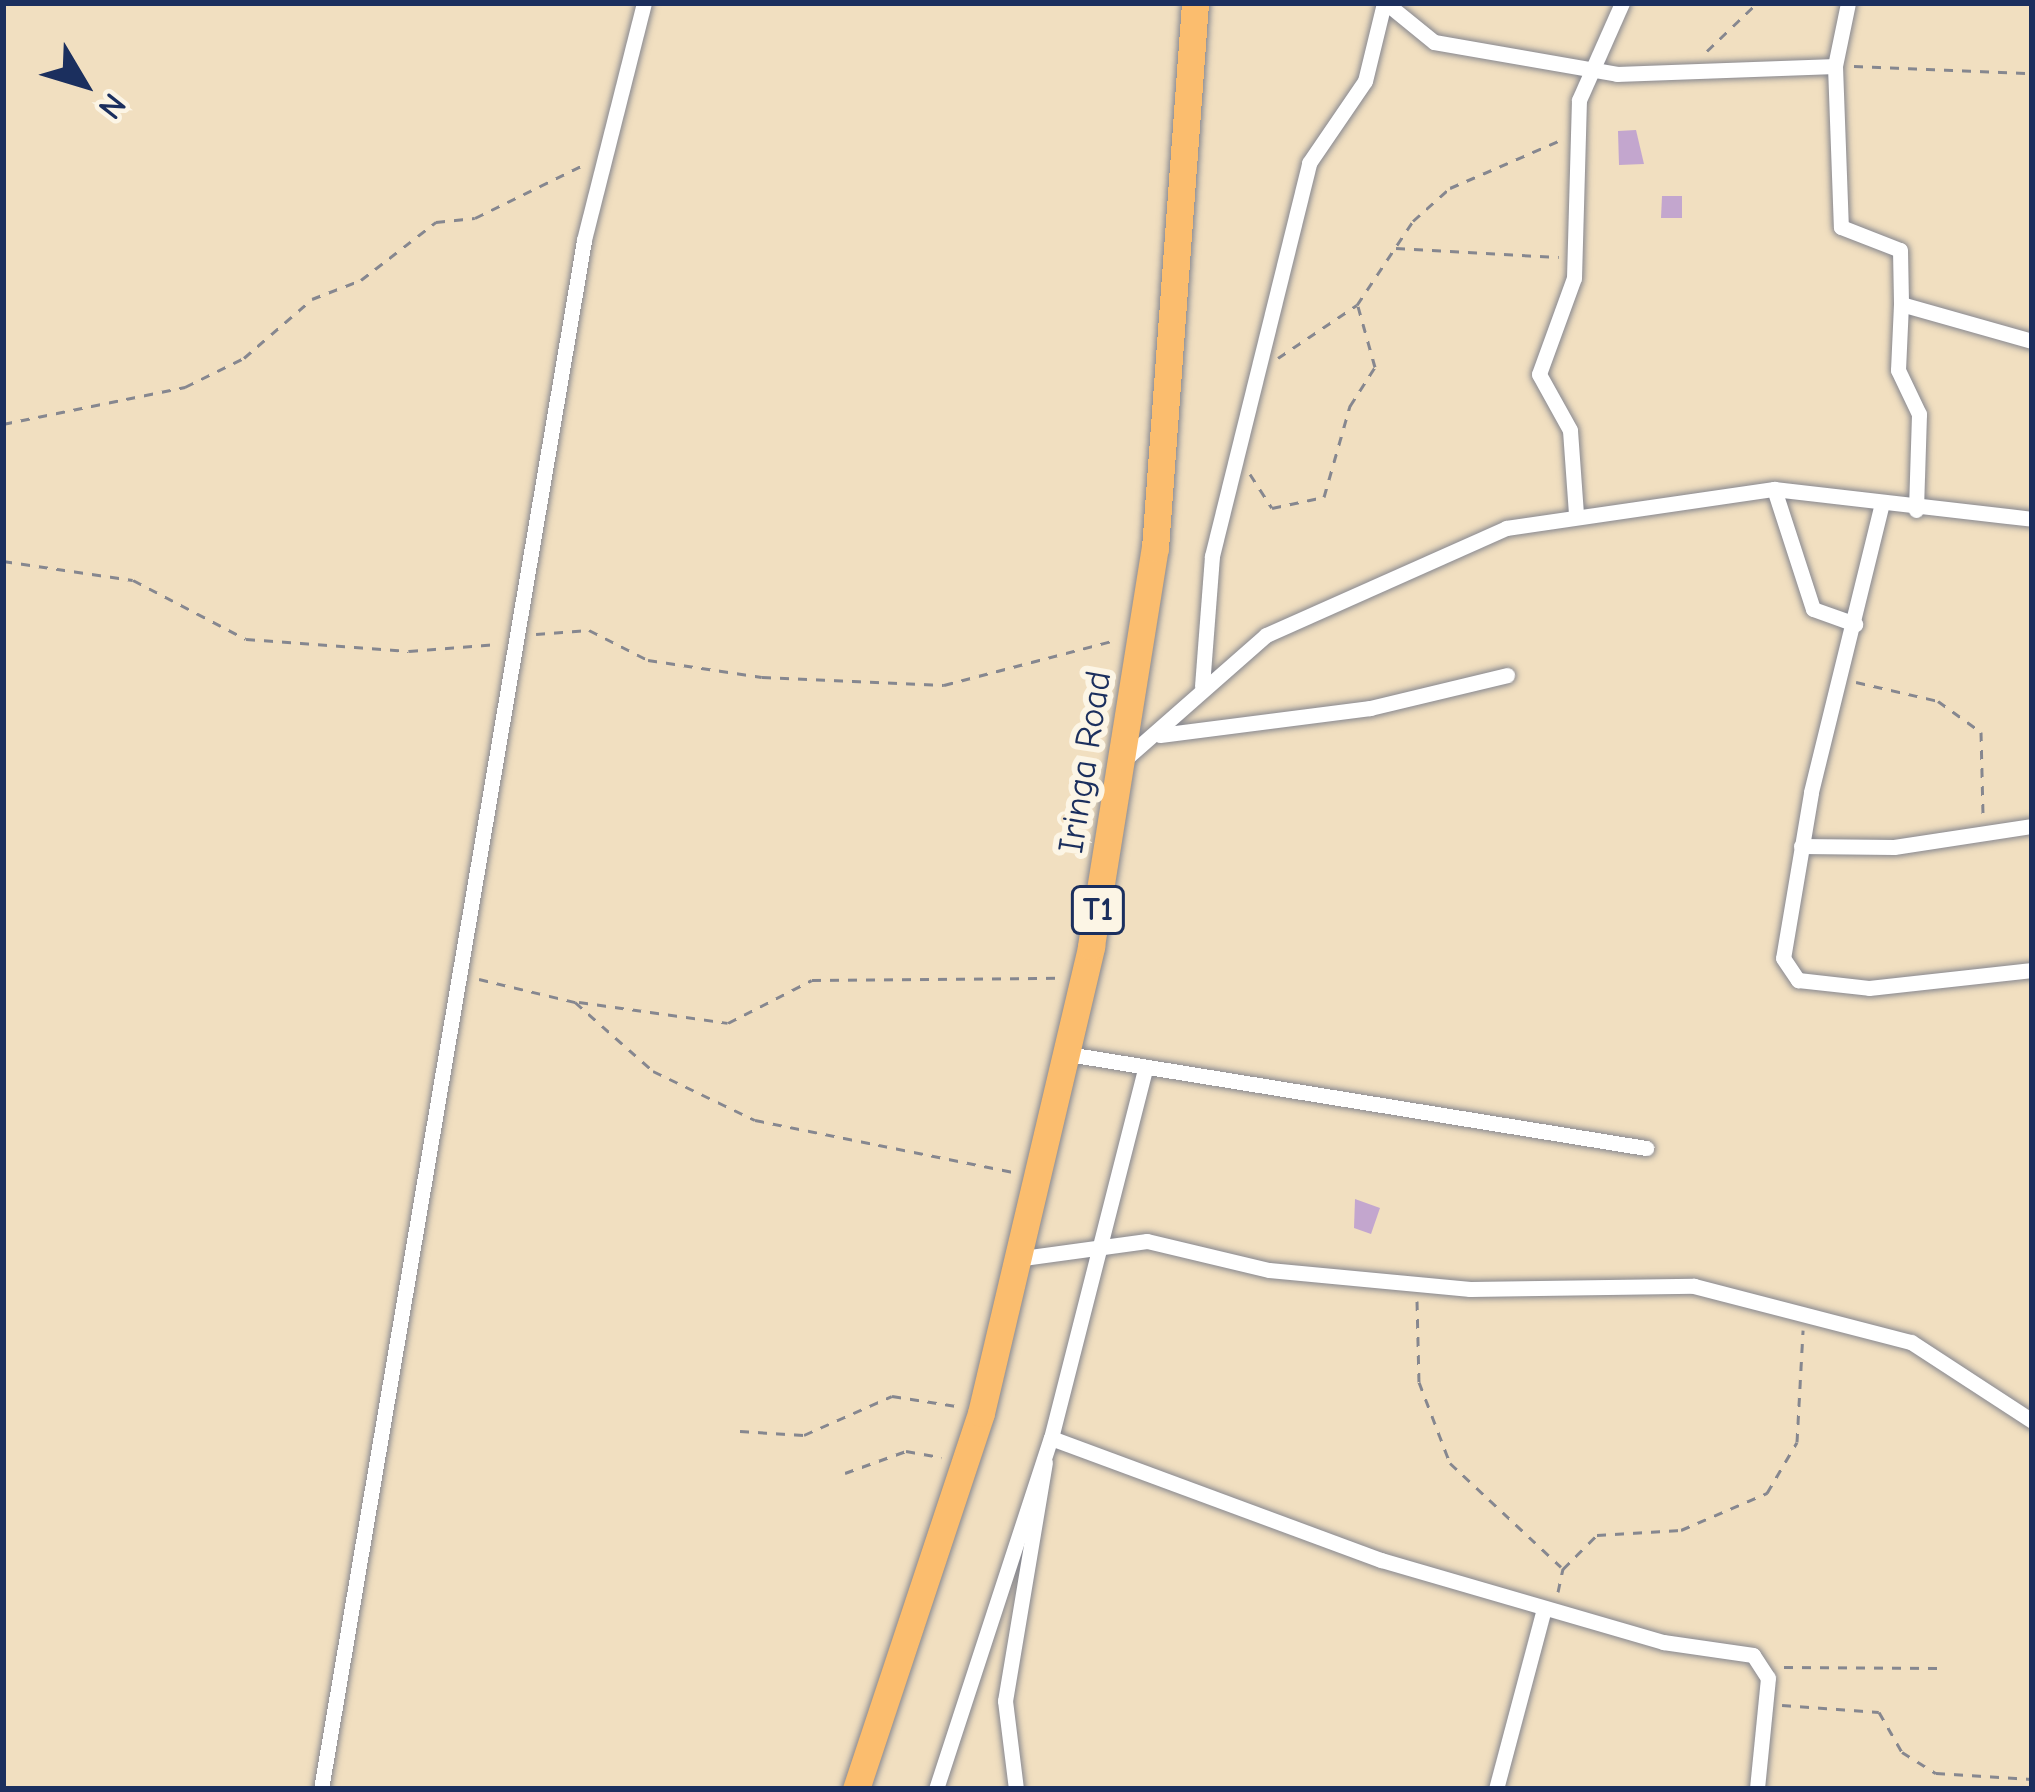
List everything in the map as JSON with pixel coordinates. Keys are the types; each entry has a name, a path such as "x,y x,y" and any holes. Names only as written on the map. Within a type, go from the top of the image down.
{"highway":[{"name":"Iringa Road","path":"856,1789 981,1414 1023,1258 1084,980 1125,760 1141,632 1191,164 1195,3"}],"street":[{"path":"321,1789 603,157 644,3"},
{"path":"1576,514 1570,430 1540,374 1573,257 1575,137 1587,69 1622,3"},
{"path":"1848,3 1835,66 1841,227 1900,250 1898,370 1919,414 1916,510"},
{"path":"1202,686 1213,556 1243,463 1310,163 1365,81 1385,4 1434,42 1587,69 1693,72 1835,66"},
{"path":"1900,304 2032,341"},
{"path":"1774,489 1810,604 1855,624"},
{"path":"1125,760 1160,735 1202,686 1310,611 1506,528 1576,514 1774,489 1881,507 2032,519"},
{"path":"1881,507 1781,944 1798,980 1869,988 2032,970"},
{"path":"1160,735 1370,708 1507,675"},
{"path":"1801,846 1894,847 1981,829 2032,826"},
{"path":"1068,1054 1646,1148"},
{"path":"936,1789 1051,1438 1145,1068"},
{"path":"1023,1258 1180,1244 1269,1270 1416,1282 1668,1283 1911,1342 2032,1421"},
{"path":"1051,1438 1549,1610 1744,1652 1764,1666 1768,1704 1757,1789"},
{"path":"1016,1789 1005,1701 1048,1487 1044,1460"},
{"path":"1496,1789 1549,1610"}],"path":[{"path":"1693,72 1757,3"},
{"path":"1835,66 2032,74"},
{"path":"1265,372 1357,305 1394,248 1450,188 1575,137"},
{"path":"3,424 185,387 244,358 312,299 362,280 436,222 475,218 603,157"},
{"path":"1394,248 1573,257"},
{"path":"1243,463 1267,506 1324,497 1350,406 1375,367 1357,305"},
{"path":"3,561 133,580 247,639 409,651 522,634 589,630 648,660 762,677 944,685 1141,632"},
{"path":"1843,677 1938,701 1981,732 1990,766 1981,829"},
{"path":"462,968 575,1002 728,1023 812,980 1084,980"},
{"path":"575,1002 653,1071 728,1110 896,1140 958,1166 988,1162 1037,1192"},
{"path":"1416,1282 1419,1382 1450,1463 1563,1569"},
{"path":"1549,1610 1563,1569 1598,1535 1681,1530 1768,1492 1797,1442 1804,1313"},
{"path":"740,1431 804,1435 892,1396 981,1414"},
{"path":"845,1474 906,1450 965,1465"},
{"path":"1764,1666 1938,1668"},
{"path":"1768,1704 1879,1712 1902,1752 1930,1771 2032,1780"}],"building":[{"path":"1636,130 1644,164 1619,165 1618,131"},
{"path":"1662,196 1682,196 1682,218 1661,218"},
{"path":"1355,1199 1380,1208 1371,1234 1354,1228"}]}
